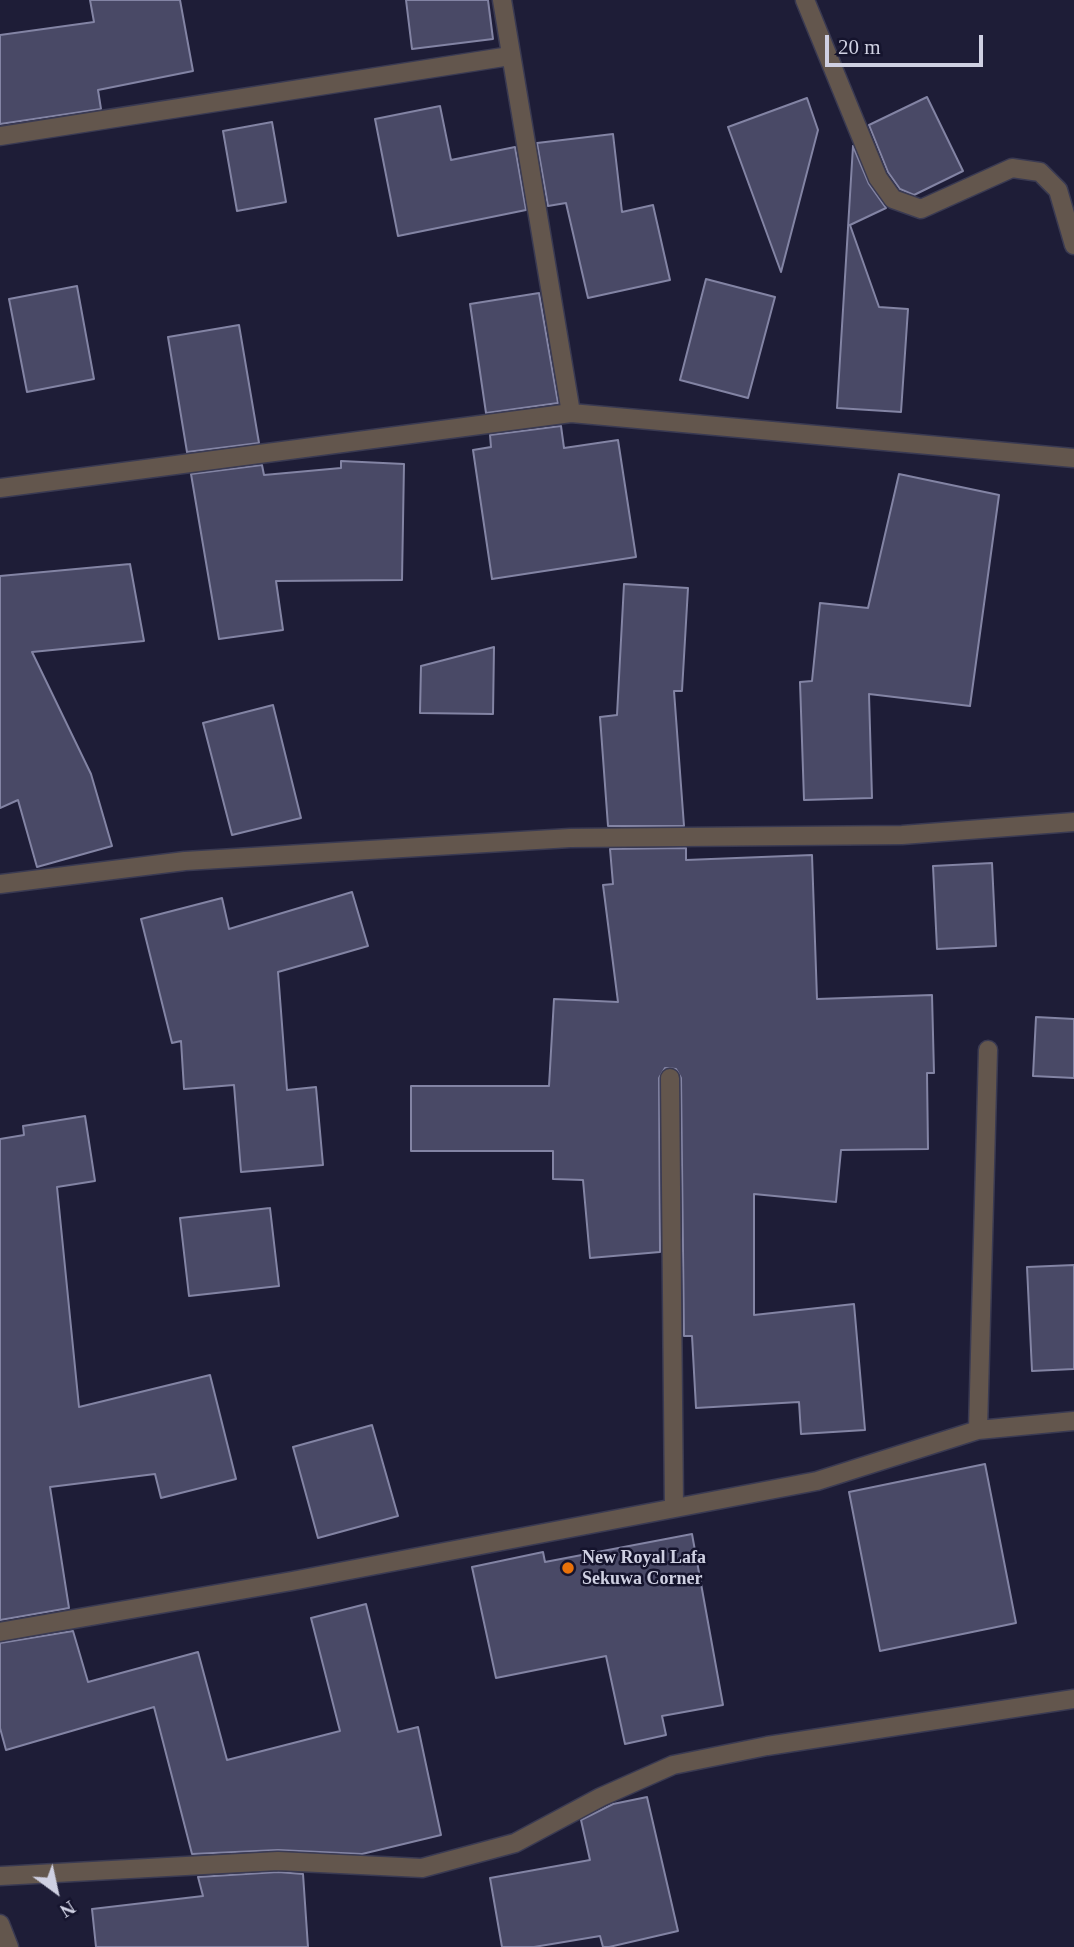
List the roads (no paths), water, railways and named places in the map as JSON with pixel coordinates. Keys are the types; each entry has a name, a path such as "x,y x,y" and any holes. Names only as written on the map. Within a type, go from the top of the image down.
{"street":[{"path":"502,0 571,413"},
{"path":"805,0 878,178 893,200 921,209 1012,168 1040,172 1058,190 1074,245"},
{"path":"0,136 510,56"},
{"path":"0,488 571,413 1074,458"},
{"path":"0,884 184,860 556,839 902,835 1074,822"},
{"path":"978,1430 988,1051"},
{"path":"670,1078 674,1508"},
{"path":"0,1632 292,1581 817,1481 978,1430 1074,1420"},
{"path":"0,1876 278,1861 422,1868 515,1843 601,1797 673,1765 767,1746 1074,1699"},
{"path":"0,1924 9,1947"}],"place":[{"name":"New Royal Lafa Sekuwa Corner","path":"568,1568"}]}
